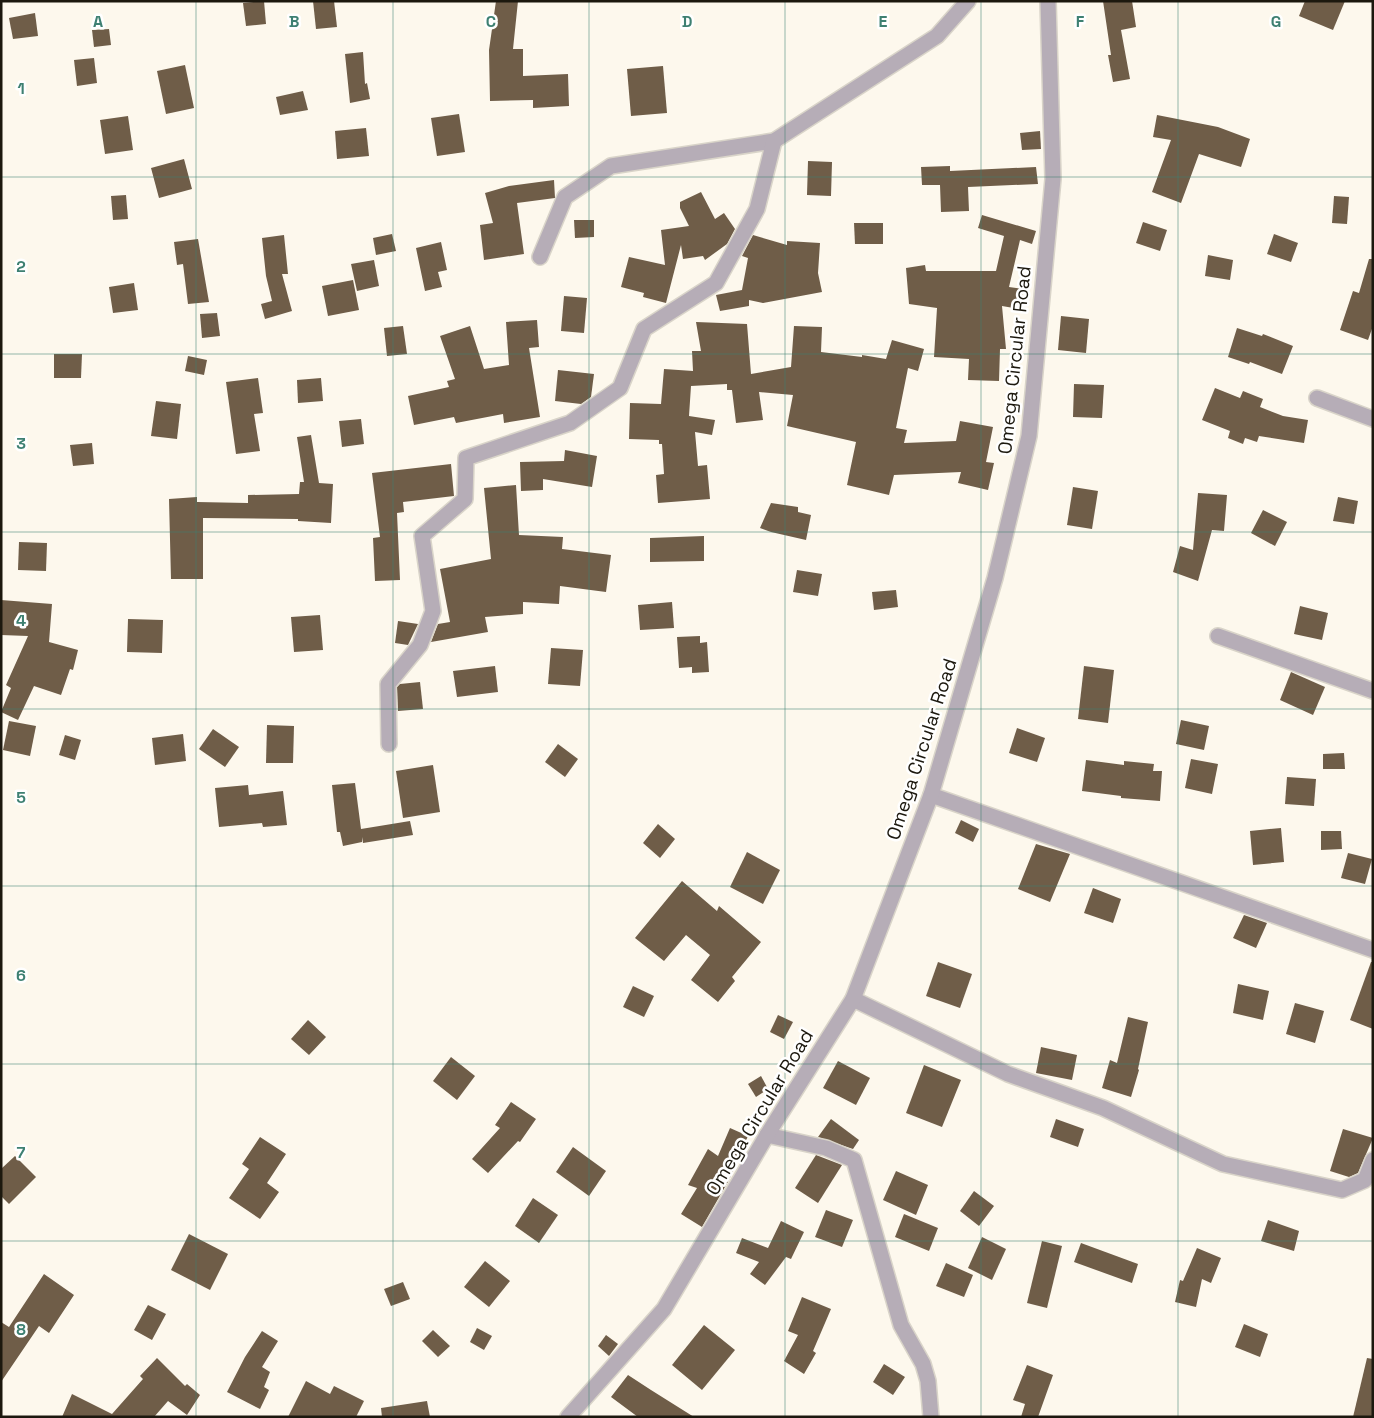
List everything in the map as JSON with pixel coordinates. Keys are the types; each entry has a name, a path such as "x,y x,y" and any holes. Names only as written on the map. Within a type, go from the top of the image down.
{"street":[{"path":"540,257 565,197 611,166 774,141 938,36 968,1"},
{"name":"Omega Circular Road","path":"568,1417 664,1309 768,1135 853,999 931,795 995,578 1029,436 1053,179 1048,1"},
{"path":"388,744 388,684 420,645 433,610 422,536 465,499 466,458 570,423 620,388 644,329 716,283 757,209 774,141"},
{"path":"1317,398 1373,419"},
{"path":"1218,636 1373,691"},
{"path":"931,795 1373,950"},
{"path":"853,999 1008,1074 1103,1108 1223,1164 1342,1190 1365,1180 1373,1160"},
{"path":"768,1135 826,1148 854,1160 901,1325 923,1364 928,1381 931,1417"}],"building":[{"path":"264,1 266,24 246,26 243,3"},
{"path":"313,1 334,1 337,27 316,29"},
{"path":"496,1 518,1 513,49 523,49 523,76 568,74 569,106 533,108 533,100 490,101 489,50"},
{"path":"1103,1 1132,1 1136,27 1121,30 1130,79 1113,82 1108,55 1111,55"},
{"path":"1305,1 1345,1 1333,30 1299,16"},
{"path":"35,13 38,36 13,39 9,18"},
{"path":"109,29 111,45 94,47 92,30"},
{"path":"363,52 365,84 367,83 370,99 350,103 345,54"},
{"path":"94,58 97,83 77,86 74,60"},
{"path":"185,65 194,108 166,114 157,71"},
{"path":"663,66 667,113 631,116 627,69"},
{"path":"303,91 308,110 280,115 276,97"},
{"path":"459,114 465,152 437,156 431,118"},
{"path":"1157,115 1218,127 1250,139 1241,167 1199,154 1181,203 1152,192 1171,140 1153,137"},
{"path":"128,116 133,150 105,154 100,120"},
{"path":"366,128 369,156 337,159 335,131"},
{"path":"1040,131 1041,149 1022,150 1020,133"},
{"path":"184,159 192,189 159,198 151,168"},
{"path":"808,161 832,162 831,196 807,195"},
{"path":"950,166 950,171 1036,167 1038,184 968,187 969,211 941,212 940,185 922,185 921,167"},
{"path":"554,180 555,198 517,203 524,254 484,260 480,225 493,223 485,193 509,186"},
{"path":"701,192 715,219 724,213 735,229 727,244 705,260 703,256 683,259 681,245 666,303 643,297 644,293 621,287 629,257 665,265 661,230 689,226 680,208 680,202"},
{"path":"126,195 128,219 113,220 111,196"},
{"path":"1334,196 1349,197 1347,224 1332,223"},
{"path":"982,215 1036,231 1032,244 1020,240 1009,287 1023,289 1020,309 1002,306 1006,349 1000,349 999,381 968,380 969,359 934,357 937,308 909,304 906,268 925,265 926,271 996,271 1004,236 978,228"},
{"path":"574,220 594,220 594,237 575,238"},
{"path":"1143,222 1167,230 1160,251 1136,243"},
{"path":"854,223 883,223 883,244 855,244"},
{"path":"392,234 396,251 376,255 373,238"},
{"path":"1274,234 1298,243 1291,262 1267,254"},
{"path":"284,235 288,274 282,274 292,311 265,319 261,304 272,301 266,276 262,238"},
{"path":"753,235 787,245 787,241 820,243 818,273 822,292 763,303 749,300 749,306 720,311 716,295 742,290 748,258 742,256"},
{"path":"198,239 209,302 188,304 183,264 177,265 174,242"},
{"path":"441,242 447,270 438,272 442,287 425,291 416,248"},
{"path":"1208,255 1233,260 1230,280 1205,276"},
{"path":"1369,259 1373,259 1373,326 1368,340 1340,330 1353,291 1359,293"},
{"path":"374,260 379,286 357,291 351,264"},
{"path":"353,280 359,310 328,316 322,286"},
{"path":"134,283 138,310 113,313 109,287"},
{"path":"564,296 587,298 584,333 561,331"},
{"path":"217,313 220,336 202,338 200,314"},
{"path":"1061,316 1089,319 1086,353 1058,350"},
{"path":"537,320 539,347 529,348 540,417 504,423 503,414 456,423 454,417 414,425 408,396 449,387 447,381 455,379 440,336 470,326 484,369 509,365 506,322"},
{"path":"696,322 747,324 751,374 791,367 794,326 822,327 821,352 886,359 892,340 924,349 918,371 908,368 896,428 907,430 904,443 956,441 960,421 993,427 986,462 994,463 988,490 958,483 961,472 894,475 889,495 847,485 856,442 787,426 793,395 759,392 763,420 736,423 732,390 727,390 727,384 691,386 689,416 715,420 712,435 695,432 698,466 707,465 710,499 658,503 656,475 664,474 662,444 659,444 659,440 629,439 630,403 661,404 664,369 693,371 692,351 701,351"},
{"path":"403,326 407,354 387,356 384,328"},
{"path":"1237,328 1262,336 1263,334 1293,346 1282,374 1250,362 1249,364 1228,357"},
{"path":"54,354 82,354 81,378 54,378"},
{"path":"188,356 207,360 204,375 185,371"},
{"path":"558,370 594,374 591,397 581,404 555,401"},
{"path":"258,378 263,413 254,414 260,451 236,454 226,382"},
{"path":"321,378 323,401 298,403 297,380"},
{"path":"1074,384 1104,385 1102,418 1073,417"},
{"path":"1215,388 1240,398 1243,391 1263,399 1260,407 1283,416 1308,420 1304,443 1259,436 1257,442 1245,438 1243,444 1228,438 1230,431 1202,420"},
{"path":"156,401 181,404 177,439 151,436"},
{"path":"361,419 364,444 342,447 339,421"},
{"path":"311,435 319,483 333,484 331,523 298,521 298,519 203,518 203,579 171,579 169,499 197,497 197,502 248,503 248,495 299,494 300,482 304,482 297,437"},
{"path":"92,443 94,464 73,466 70,445"},
{"path":"565,450 597,456 592,487 543,479 543,490 521,491 520,462 564,461"},
{"path":"451,464 454,496 403,502 404,512 397,513 400,580 375,581 373,538 380,537 372,473"},
{"path":"516,485 519,535 563,537 562,549 611,555 606,592 560,586 559,604 523,602 523,614 485,617 488,632 431,642 438,624 450,622 440,569 491,559 484,488"},
{"path":"1073,487 1098,491 1092,529 1067,525"},
{"path":"1198,493 1227,495 1224,531 1212,530 1198,581 1173,572 1180,546 1193,550"},
{"path":"1338,497 1358,501 1354,524 1333,521"},
{"path":"771,503 798,507 798,512 811,515 806,540 760,528"},
{"path":"1263,510 1287,522 1275,546 1251,533"},
{"path":"704,536 704,561 650,562 650,538"},
{"path":"19,542 47,543 46,571 18,570"},
{"path":"797,570 822,574 818,596 793,592"},
{"path":"896,590 898,607 874,610 872,592"},
{"path":"1,600 52,604 49,642 78,650 73,670 70,669 61,695 34,686 18,720 1,712 11,688 6,685 28,636 1,635"},
{"path":"672,602 674,628 640,630 638,605"},
{"path":"1300,606 1328,613 1322,640 1294,634"},
{"path":"320,615 323,650 294,652 291,617"},
{"path":"128,619 163,620 162,653 127,652"},
{"path":"398,621 418,624 408,645 395,643"},
{"path":"700,636 700,643 707,642 709,672 692,673 692,667 679,668 677,637"},
{"path":"551,648 583,650 580,686 548,684"},
{"path":"495,666 498,692 457,697 453,671"},
{"path":"1084,666 1114,670 1108,723 1078,719"},
{"path":"1291,672 1325,687 1313,715 1280,700"},
{"path":"420,682 423,709 398,711 397,687 400,684"},
{"path":"1181,720 1209,726 1204,750 1176,744"},
{"path":"9,721 36,726 30,756 3,750"},
{"path":"267,725 294,726 293,763 266,763"},
{"path":"1017,728 1045,738 1037,762 1009,753"},
{"path":"213,729 239,747 225,767 199,749"},
{"path":"183,734 186,761 155,765 152,738"},
{"path":"65,735 81,740 75,760 59,755"},
{"path":"558,744 578,759 565,777 545,762"},
{"path":"1344,753 1345,769 1323,769 1323,754"},
{"path":"1191,759 1218,764 1212,794 1185,788"},
{"path":"1086,760 1124,765 1124,761 1154,764 1153,771 1162,771 1160,801 1121,798 1121,796 1082,791"},
{"path":"433,765 440,812 403,818 396,771"},
{"path":"1287,777 1316,779 1314,806 1285,804"},
{"path":"355,783 361,829 410,821 413,835 363,843 362,837 362,842 343,846 340,832 337,832 332,785"},
{"path":"248,785 249,795 283,791 287,825 263,827 262,823 219,827 215,788"},
{"path":"961,820 979,829 973,842 955,833"},
{"path":"658,824 675,839 660,858 643,843"},
{"path":"1281,828 1284,862 1253,865 1250,831"},
{"path":"1321,831 1341,831 1342,849 1321,850"},
{"path":"1036,844 1070,854 1050,902 1018,889"},
{"path":"747,852 780,870 763,904 730,887"},
{"path":"1348,853 1372,859 1365,884 1341,878"},
{"path":"682,881 717,911 719,906 761,942 732,977 735,981 718,1002 691,980 710,955 686,935 664,961 635,938"},
{"path":"1093,888 1121,899 1113,923 1084,913"},
{"path":"1244,915 1267,923 1256,948 1233,938"},
{"path":"938,962 972,974 960,1008 926,996"},
{"path":"1371,962 1373,962 1373,1029 1350,1020"},
{"path":"1238,984 1269,991 1263,1020 1233,1013"},
{"path":"633,986 654,996 644,1017 623,1007"},
{"path":"1295,1003 1324,1011 1315,1043 1286,1034"},
{"path":"778,1015 793,1022 784,1039 770,1032"},
{"path":"1128,1017 1148,1022 1139,1070 1131,1097 1102,1088 1110,1060 1117,1063"},
{"path":"308,1020 326,1037 309,1055 291,1039"},
{"path":"1041,1047 1077,1055 1072,1080 1036,1073"},
{"path":"451,1057 475,1076 457,1100 433,1081"},
{"path":"838,1061 870,1078 856,1105 823,1088"},
{"path":"924,1065 961,1080 942,1127 906,1113"},
{"path":"761,1076 768,1089 756,1097 748,1084"},
{"path":"511,1102 536,1119 520,1142 518,1141 488,1173 472,1159 500,1128 495,1125"},
{"path":"831,1119 859,1140 853,1149 818,1137"},
{"path":"1056,1119 1084,1129 1078,1147 1050,1137"},
{"path":"730,1128 748,1136 729,1180 702,1227 681,1214 697,1188 688,1185 708,1149 718,1156"},
{"path":"1343,1129 1373,1138 1358,1173 1349,1177 1330,1171"},
{"path":"260,1137 286,1154 267,1183 279,1192 260,1219 229,1198 249,1169 242,1164"},
{"path":"573,1147 606,1171 589,1196 556,1172"},
{"path":"816,1155 842,1165 818,1203 795,1188"},
{"path":"15,1156 36,1177 9,1204 1,1196 1,1169"},
{"path":"896,1171 928,1185 916,1215 883,1200"},
{"path":"974,1191 994,1206 979,1226 960,1211"},
{"path":"533,1198 558,1215 539,1243 515,1226"},
{"path":"826,1210 853,1220 842,1247 815,1237"},
{"path":"904,1214 938,1228 929,1251 895,1237"},
{"path":"1268,1220 1299,1231 1294,1251 1261,1241"},
{"path":"781,1221 804,1232 791,1259 786,1257 765,1285 750,1274 759,1262 736,1253 742,1238 768,1248"},
{"path":"189,1234 228,1254 210,1290 171,1270"},
{"path":"982,1237 1006,1249 992,1280 968,1268"},
{"path":"1042,1241 1062,1246 1047,1308 1027,1303"},
{"path":"1081,1243 1138,1264 1132,1283 1074,1262"},
{"path":"1197,1248 1221,1258 1211,1283 1202,1279 1196,1307 1175,1302 1180,1280 1183,1281"},
{"path":"485,1261 510,1281 489,1307 464,1287"},
{"path":"946,1263 973,1275 964,1297 936,1286"},
{"path":"44,1274 74,1295 49,1333 39,1326 1,1382 1,1322 9,1327"},
{"path":"403,1282 410,1299 391,1306 384,1289"},
{"path":"802,1297 831,1309 813,1351 816,1353 804,1374 784,1361 798,1335 788,1331"},
{"path":"148,1305 166,1314 152,1340 134,1330"},
{"path":"1244,1324 1268,1334 1260,1357 1235,1347"},
{"path":"704,1325 735,1350 702,1390 672,1365"},
{"path":"477,1328 492,1336 484,1350 470,1342"},
{"path":"433,1330 450,1346 438,1357 422,1341"},
{"path":"262,1331 278,1341 262,1367 270,1372 264,1387 269,1390 260,1409 227,1392 245,1357"},
{"path":"606,1335 618,1344 609,1356 598,1346"},
{"path":"157,1358 185,1386 187,1384 200,1395 187,1415 168,1401 154,1417 62,1417 72,1394 112,1414 143,1379 140,1376"},
{"path":"1367,1358 1373,1359 1373,1417 1353,1417"},
{"path":"884,1364 905,1377 893,1395 873,1382"},
{"path":"1027,1365 1053,1375 1038,1417 1021,1417 1025,1404 1013,1400"},
{"path":"628,1375 694,1417 638,1417 611,1397"},
{"path":"306,1381 330,1394 334,1386 364,1401 356,1417 288,1417"},
{"path":"427,1401 430,1417 382,1417 381,1408"}]}
